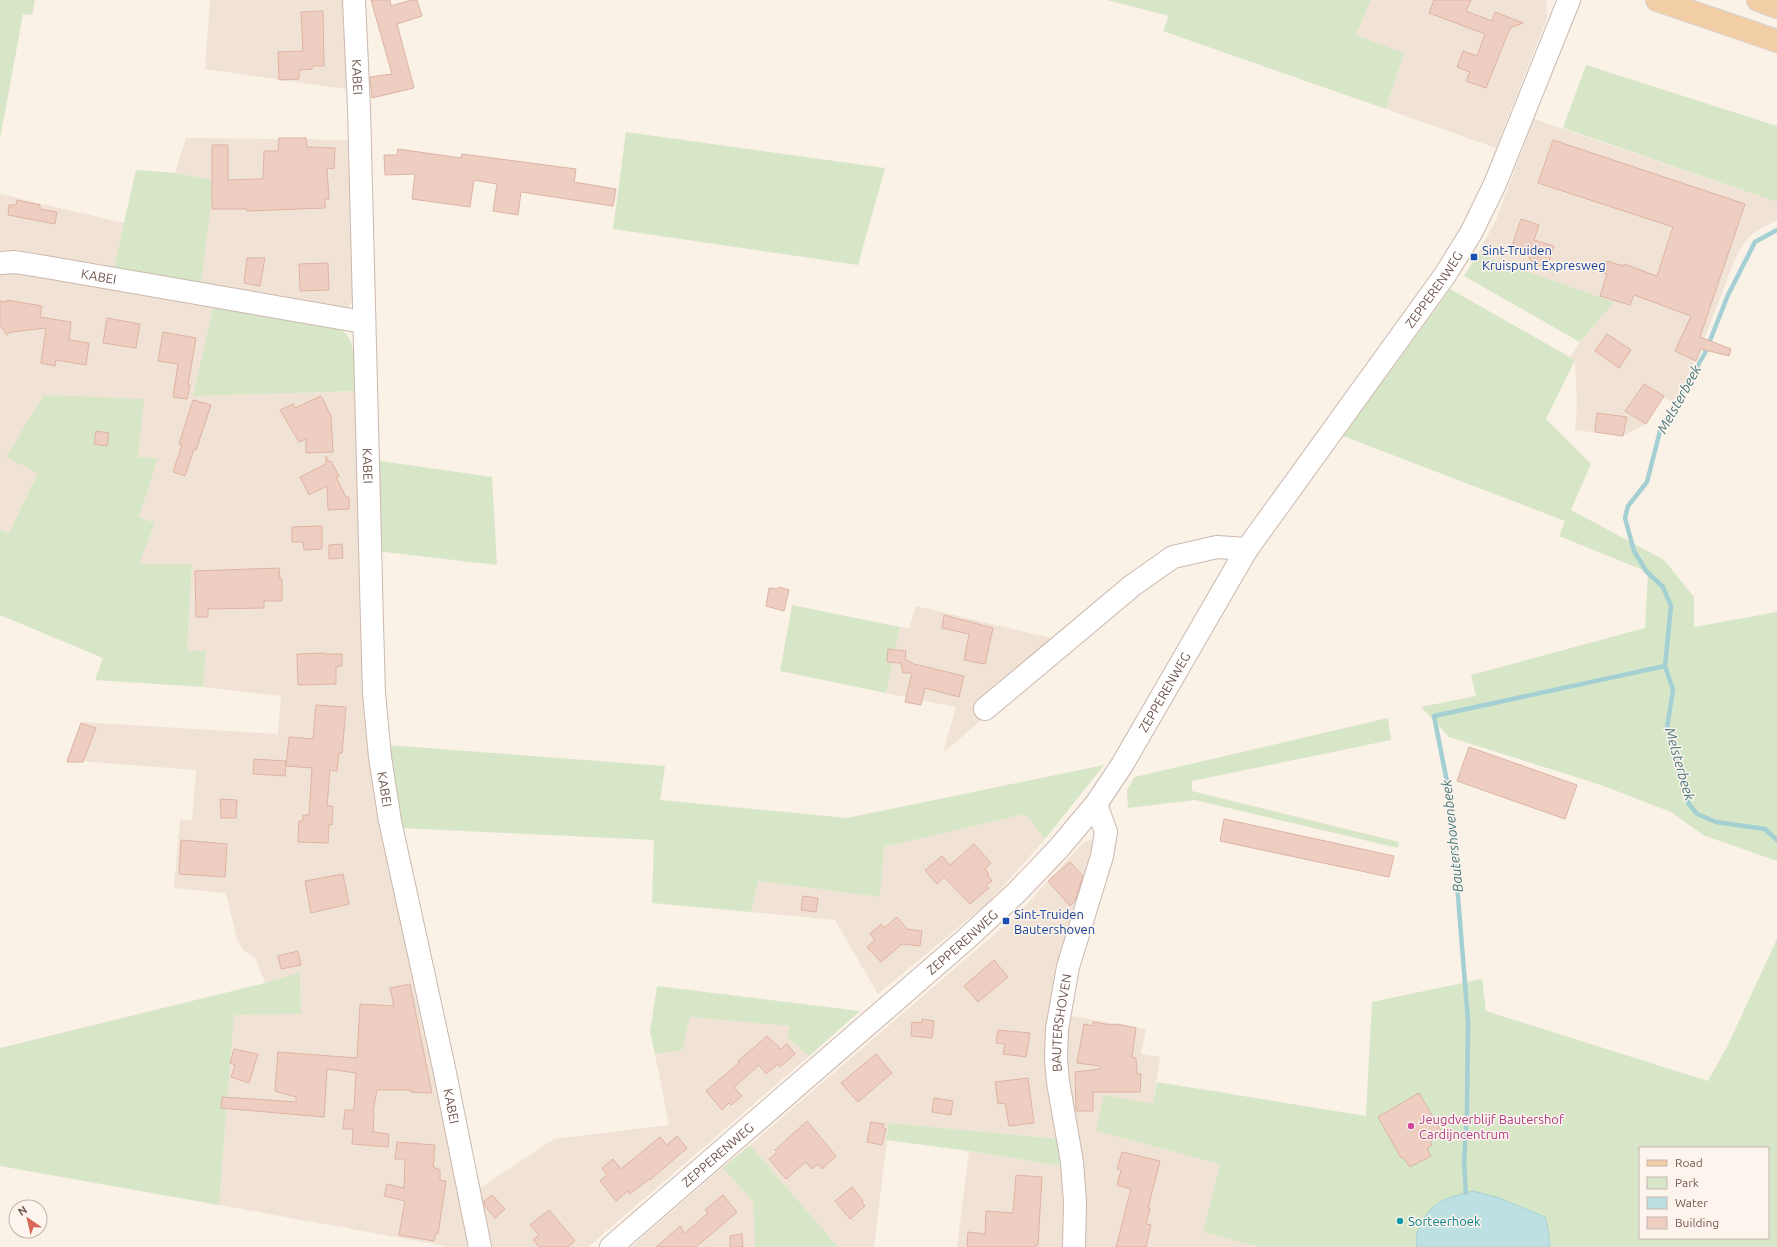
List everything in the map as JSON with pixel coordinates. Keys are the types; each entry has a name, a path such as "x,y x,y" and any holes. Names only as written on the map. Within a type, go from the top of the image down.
{"main road":[{"path":"1657,0 1777,41"},
{"path":"1758,0 1777,6"}],"street":[{"name":"KABEI","path":"354,0 359,108 363,322 374,693 380,757 390,821 443,1061 480,1247"},
{"name":"ZEPPERENWEG","path":"611,1247 965,940 1017,892 1059,848 1096,804 1126,758 1246,549 1445,275 1471,233 1495,184 1568,0"},
{"name":"KABEI","path":"0,263 11,262 46,267 363,322"},
{"path":"985,709 1133,584 1173,557 1217,547 1246,549"},
{"name":"BAUTERSHOVEN","path":"1074,1247 1075,1202 1072,1162 1058,1082 1056,1059 1057,1029 1068,967 1102,856 1106,832 1096,804"}],"shaded area":[{"path":"210,0 344,0 346,89 205,69"},
{"path":"1371,0 1546,0 1547,18 1496,148 1386,109 1404,54 1356,35"},
{"path":"1534,119 1777,202 1777,220 1755,232 1746,240 1735,259 1696,360 1673,402 1663,397 1646,424 1623,436 1575,430 1577,406 1575,361 1570,357 1580,342 1614,302 1478,254 1496,220"},
{"path":"186,138 348,140 353,292 352,302 348,307 337,308 201,283 214,180 175,173"},
{"path":"0,194 124,223 114,267 5,253 0,255"},
{"path":"3,271 214,303 193,396 357,391 361,639 370,749 475,1247 445,1247 219,1205 234,1015 301,1014 300,973 265,983 255,957 243,950 236,936 226,893 174,888 180,819 192,820 196,770 66,760 81,722 278,734 281,696 203,687 206,651 187,651 192,564 139,564 155,523 139,517 158,458 138,457 38,473 9,533 0,529 0,272"},
{"path":"916,606 1055,639 1066,647 943,753 956,707 886,693 900,627 909,628"},
{"path":"1025,814 1045,839 990,901 878,994 835,920 751,912 758,881 880,897 884,847"},
{"path":"1090,840 1094,844 1095,852 1060,961 1062,1139 889,1123 874,1247 838,1247 750,1145 1017,915 1083,843"},
{"path":"1067,1015 1146,1029 1141,1054 1160,1057 1153,1105 1104,1095 1097,1131 1220,1164 1203,1232 1259,1247 1083,1247 1066,1076"},
{"path":"689,1017 791,1026 787,1037 809,1056 588,1247 491,1247 478,1189 554,1139 669,1125 655,1054 681,1050"},
{"path":"969,1151 1066,1167 1067,1247 957,1247"},
{"path":"722,1168 753,1201 755,1247 631,1247"}],"green space":[{"path":"0,0 35,0 32,15 23,14 0,139"},
{"path":"1107,0 1371,0 1356,35 1404,53 1386,109 1163,31 1169,16"},
{"path":"1586,65 1777,126 1777,202 1563,128"},
{"path":"626,132 885,168 858,265 613,229"},
{"path":"136,170 175,173 214,180 201,283 114,267"},
{"path":"1478,254 1614,302 1580,342 1464,276"},
{"path":"1450,289 1575,360 1546,419 1591,464 1571,510 1664,560 1694,597 1694,627 1777,612 1777,861 1703,835 1671,812 1601,785 1449,737 1421,707 1476,696 1471,675 1645,628 1648,572 1559,536 1565,521 1343,436"},
{"path":"214,303 335,327 341,330 348,337 354,351 357,391 193,396"},
{"path":"44,395 144,399 138,457 158,458 139,517 155,523 139,564 192,564 187,651 206,651 203,687 95,680 103,658 0,615 0,529 9,533 38,473 6,457"},
{"path":"374,460 492,477 497,565 376,551"},
{"path":"792,605 900,627 886,693 780,671"},
{"path":"1388,718 1391,740 1192,781 1192,791 1399,842 1398,848 1195,800 1128,808 1127,790 1135,777"},
{"path":"386,745 665,766 660,800 847,818 1104,765 1045,839 1025,814 884,847 880,897 758,881 751,912 652,903 654,840 401,828"},
{"path":"1777,939 1777,1247 1548,1247 1550,1245 1545,1217 1499,1198 1473,1191 1439,1202 1420,1222 1415,1241 1417,1247 1259,1247 1203,1232 1220,1164 1096,1131 1104,1095 1153,1104 1157,1082 1366,1116 1372,1002 1482,979 1486,1011 1708,1081 1727,1047"},
{"path":"300,972 301,1014 234,1015 219,1205 0,1166 0,1048 265,983"},
{"path":"657,986 860,1011 809,1056 787,1037 790,1026 690,1017 682,1050 655,1054 650,1032"},
{"path":"889,1123 1062,1139 1066,1167 969,1151 886,1140"},
{"path":"750,1145 838,1247 755,1247 753,1201 722,1168"}],"water":[{"path":"1473,1191 1499,1198 1545,1217 1550,1245 1548,1247 1417,1247 1416,1241 1419,1228 1430,1210 1435,1205 1452,1197"}],"building":[{"path":"371,0 390,0 391,6 411,0 417,0 422,16 397,24 414,88 372,98 370,77 392,74"},
{"path":"1434,0 1471,0 1466,11 1492,21 1495,12 1523,23 1510,28 1486,88 1466,81 1470,72 1457,67 1463,51 1477,56 1485,34 1429,13"},
{"path":"323,11 324,66 312,66 312,69 299,70 299,79 279,80 278,52 303,51 301,12"},
{"path":"279,138 306,138 307,147 335,148 334,169 327,168 329,199 325,199 325,208 247,211 247,209 212,209 212,145 228,145 228,180 263,179 264,151 278,151"},
{"path":"1553,140 1745,204 1700,337 1731,349 1729,356 1701,349 1696,361 1675,351 1691,316 1634,295 1630,305 1600,296 1607,274 1603,273 1607,261 1623,266 1624,264 1657,276 1673,227 1538,183"},
{"path":"398,149 461,158 462,154 576,169 574,182 616,189 613,206 521,192 518,215 493,211 497,184 474,180 470,207 412,199 415,174 385,175 384,155 397,155"},
{"path":"17,200 40,205 40,209 57,212 55,224 8,215 9,205 16,205"},
{"path":"1521,219 1539,225 1534,240 1554,246 1547,268 1533,263 1527,255 1511,249"},
{"path":"247,258 265,258 260,286 244,283"},
{"path":"328,263 329,290 300,291 299,264"},
{"path":"7,300 42,306 40,317 71,322 69,340 89,343 86,365 56,360 55,366 41,363 46,328 11,332 7,335 0,325 0,301 7,302"},
{"path":"107,318 140,324 136,348 103,343"},
{"path":"163,332 196,338 187,399 173,397 178,364 158,361"},
{"path":"1607,334 1631,350 1619,368 1595,351"},
{"path":"1644,384 1664,396 1646,424 1625,411"},
{"path":"321,396 331,416 333,452 306,453 306,439 299,442 280,410 293,404 295,408"},
{"path":"193,400 211,405 196,450 194,449 185,476 173,472 182,445 179,444"},
{"path":"1597,413 1627,417 1623,436 1595,432"},
{"path":"96,431 109,433 107,446 94,444"},
{"path":"326,456 329,462 331,461 339,476 336,477 346,497 349,497 349,509 328,510 327,486 309,495 300,477 326,464"},
{"path":"322,526 322,549 304,550 303,542 292,542 292,527"},
{"path":"342,544 343,558 329,559 329,545"},
{"path":"279,568 280,579 282,579 282,601 264,601 264,608 208,609 208,617 196,617 195,571"},
{"path":"779,587 789,590 784,611 766,606 769,588 778,589"},
{"path":"944,615 993,628 985,664 964,660 969,634 942,628"},
{"path":"888,649 906,651 905,659 914,664 964,676 959,697 925,688 921,705 905,702 912,673 903,673 901,663 887,662"},
{"path":"297,654 342,654 342,666 336,667 336,684 298,685"},
{"path":"316,705 346,707 342,753 339,753 337,771 330,770 327,806 333,806 332,825 329,824 328,843 298,842 299,821 303,821 303,815 309,815 312,768 286,766 289,737 313,739"},
{"path":"81,723 96,728 83,762 67,762"},
{"path":"1469,747 1577,785 1565,819 1457,781"},
{"path":"254,759 286,761 285,776 253,774"},
{"path":"220,799 237,800 236,818 221,818"},
{"path":"1224,819 1394,856 1389,877 1220,841"},
{"path":"181,840 227,844 225,877 179,874"},
{"path":"974,844 991,863 985,869 989,874 987,875 992,881 986,885 989,888 970,904 944,877 937,884 925,870 942,856 950,865"},
{"path":"1070,862 1083,876 1075,901 1070,906 1048,881"},
{"path":"343,874 349,904 311,913 305,881"},
{"path":"803,896 818,898 816,912 801,910"},
{"path":"897,917 907,929 922,931 920,946 902,944 881,962 867,947 875,940 870,934 881,924 884,928"},
{"path":"298,951 301,965 281,969 278,956"},
{"path":"994,960 1008,977 978,1002 964,986"},
{"path":"410,984 432,1093 411,1092 411,1090 377,1090 373,1112 373,1132 389,1134 388,1147 352,1144 353,1129 343,1129 345,1110 354,1110 356,1073 327,1069 324,1117 221,1108 222,1097 296,1102 296,1097 275,1091 278,1052 357,1058 360,1004 394,1006 390,988"},
{"path":"922,1019 934,1021 932,1038 911,1036 912,1022 922,1023"},
{"path":"1093,1022 1112,1025 1117,1024 1136,1028 1132,1057 1136,1058 1137,1074 1141,1074 1140,1092 1093,1092 1093,1111 1076,1111 1075,1072 1100,1069 1100,1066 1077,1063 1084,1024 1093,1026"},
{"path":"998,1030 1030,1033 1026,1057 1003,1054 1005,1044 996,1043"},
{"path":"767,1036 781,1049 787,1044 795,1054 780,1067 778,1064 766,1074 759,1065 734,1087 742,1096 731,1105 729,1103 722,1110 706,1091 740,1062 738,1061"},
{"path":"234,1049 258,1054 249,1083 231,1077 235,1065 230,1063"},
{"path":"876,1054 892,1073 858,1102 841,1083"},
{"path":"1028,1078 1034,1123 1009,1126 1005,1103 998,1104 995,1082"},
{"name":"Jeugdverblijf Bautershof Cardijncentrum","path":"1419,1093 1443,1134 1430,1142 1432,1145 1427,1149 1431,1156 1410,1167 1403,1157 1401,1158 1378,1117"},
{"path":"934,1098 953,1101 951,1115 932,1112"},
{"path":"807,1121 836,1156 822,1169 818,1164 812,1169 806,1162 786,1179 769,1159 777,1152 775,1150"},
{"path":"871,1122 884,1124 883,1128 886,1129 882,1145 867,1142"},
{"path":"677,1136 687,1148 650,1180 649,1179 630,1194 628,1191 616,1201 600,1181 607,1175 602,1168 613,1159 621,1169 660,1137 667,1145"},
{"path":"397,1142 435,1145 433,1167 440,1170 440,1180 446,1181 438,1234 436,1233 434,1241 399,1235 405,1201 384,1196 387,1184 404,1188 405,1159 395,1159"},
{"path":"1122,1152 1160,1161 1148,1208 1150,1208 1146,1224 1151,1225 1146,1247 1116,1247 1131,1189 1117,1185 1121,1170 1117,1169"},
{"path":"1016,1175 1042,1177 1038,1245 1036,1245 1036,1247 967,1247 968,1232 985,1234 986,1211 1013,1213"},
{"path":"852,1187 865,1206 850,1219 835,1201"},
{"path":"492,1195 505,1209 495,1218 485,1206 484,1201"},
{"path":"723,1195 737,1212 696,1247 656,1247 680,1226 685,1233 708,1213 705,1210"},
{"path":"549,1210 575,1241 568,1247 539,1247 533,1240 539,1235 530,1225"},
{"path":"742,1234 743,1247 730,1247 730,1236"}],"waterway":[{"name":"Melsterbeek","path":"1777,230 1755,242 1728,295 1705,353 1660,431 1647,482 1628,506 1625,518 1634,551 1646,571 1663,587 1671,606 1665,666 1673,690 1667,728 1689,804 1697,814 1716,822 1765,829 1777,840"},
{"name":"Bautershovenbeek","path":"1466,1193 1464,1162 1467,1110 1468,1021 1450,797 1434,716 1665,666"}],"place":[{"name":"Sint-Truiden Kruispunt Expresweg","path":"1474,257"},
{"name":"Sint-Truiden Bautershoven","path":"1006,921"},
{"name":"Jeugdverblijf Bautershof Cardijncentrum","path":"1411,1126"},
{"name":"Sorteerhoek","path":"1400,1221"}]}
